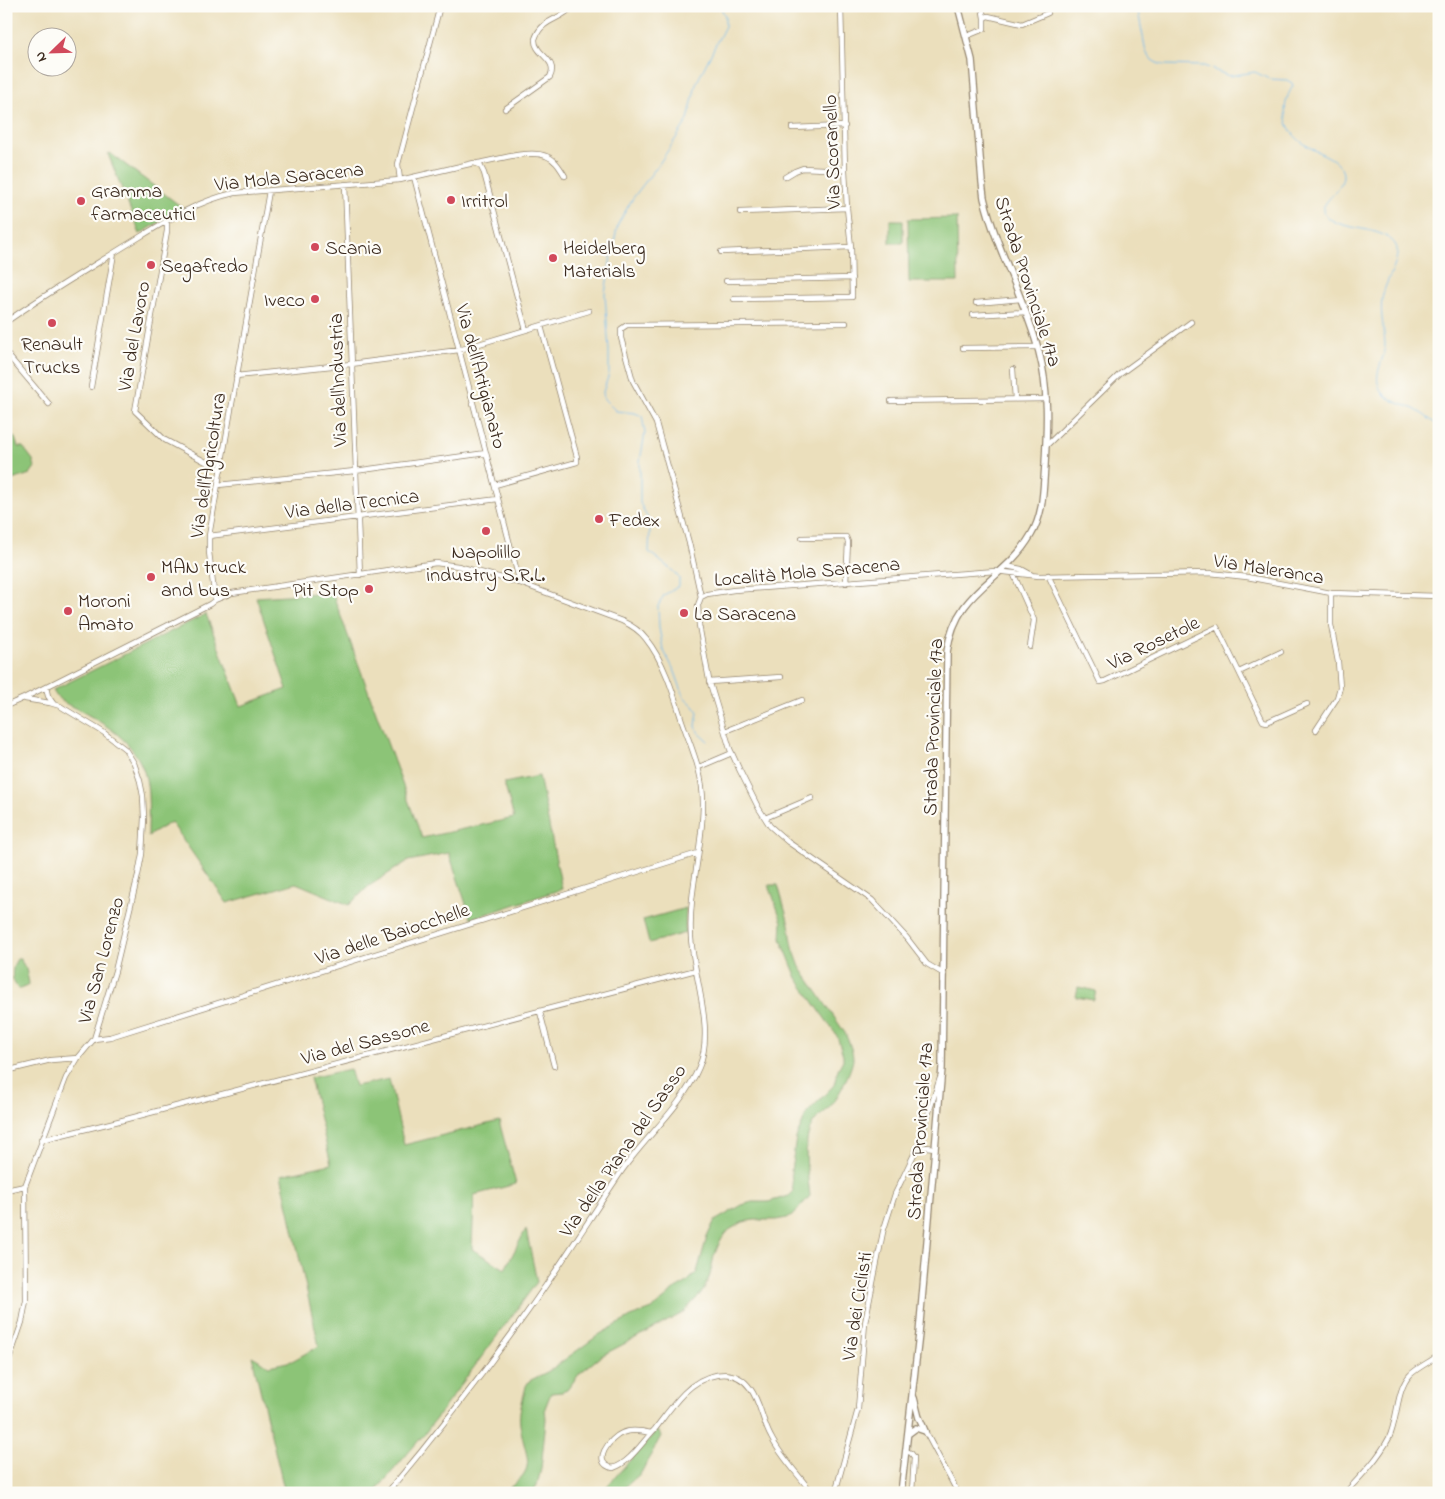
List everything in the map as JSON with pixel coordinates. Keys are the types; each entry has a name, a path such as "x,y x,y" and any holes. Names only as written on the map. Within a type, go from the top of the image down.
{"main road":[{"name":"Strada Provinciale 17a","path":"901,1493 913,1394 941,1074 944,974 946,667 948,642 961,610 976,592 1006,566 1025,544 1039,518 1046,446 1047,399 1038,348 984,198 974,70 958,6"},
{"path":"913,1394 919,1418 925,1431"},
{"path":"911,1414 919,1418"},
{"path":"911,1414 925,1431"},
{"path":"908,1434 916,1428 925,1431"}],"street":[{"path":"400,180 398,164 440,6"},
{"path":"505,109 550,77 552,66 549,59 536,47 535,37 542,25 564,14 573,6"},
{"name":"Via Scoranello","path":"734,299 852,297 851,247 845,170 841,6"},
{"path":"923,6 935,8 942,6"},
{"path":"967,36 984,29 982,6"},
{"path":"984,18 991,16 1022,24 1048,13"},
{"path":"792,128 845,126"},
{"name":"Via Mola Saracena","path":"6,322 166,221 193,206 217,197 234,193 400,180 471,163 524,154 545,156 557,164 565,176"},
{"path":"478,163 484,173 526,330"},
{"path":"785,177 803,168 845,170"},
{"name":"Via dell'Artigianato","path":"414,177 520,583"},
{"name":"Via dell'Industria","path":"345,184 360,575"},
{"name":"Via dell'Agricoltura","path":"215,600 209,536 269,191"},
{"path":"740,212 847,208"},
{"name":"Via del Lavoro","path":"166,221 167,231 135,412 162,439 221,470"},
{"path":"722,252 851,247"},
{"path":"91,387 114,253"},
{"path":"726,281 852,278"},
{"path":"976,302 1021,299"},
{"path":"236,376 352,364 459,350 589,311"},
{"path":"974,316 1026,312"},
{"path":"1046,446 1120,374 1192,322"},
{"path":"702,597 656,423 639,395 632,379 621,336 621,329 627,325 846,323"},
{"path":"495,485 577,462 577,456 541,326"},
{"path":"963,348 1038,348"},
{"path":"6,353 48,404"},
{"path":"1014,369 1014,400"},
{"path":"891,401 1047,399"},
{"path":"218,485 355,471 486,453"},
{"name":"Via della Tecnica","path":"209,536 498,499"},
{"path":"802,538 846,537 848,542 846,583"},
{"name":"Via della Piana del Sasso","path":"360,575 430,564 462,567 520,583 619,619 633,627 649,642 667,678 699,767 703,804 691,924 703,1019 704,1047 700,1066 670,1112 624,1168 519,1324 387,1493"},
{"path":"1006,566 1021,569 1034,575"},
{"name":"Località Mola Saracena","path":"944,974 927,964 902,932 872,900 790,844 765,818 747,787 732,753 725,731 710,682 698,603 707,594 734,590 1000,571 1034,575"},
{"path":"1013,573 1034,620 1030,647"},
{"name":"Via Maleranca","path":"1034,575 1220,573 1331,593 1439,596"},
{"path":"6,706 215,600 242,590 360,575"},
{"name":"Via Rosetole","path":"1048,576 1101,682 1217,627 1239,672"},
{"path":"1316,730 1337,698 1340,687 1338,662 1331,625 1331,593"},
{"path":"1281,652 1239,672 1264,722 1307,704"},
{"path":"710,682 781,677"},
{"path":"46,687 48,696 54,704"},
{"name":"Via San Lorenzo","path":"6,1369 22,1322 26,1301 25,1186 64,1081 78,1058 94,1039 119,959 140,869 144,818 143,796 134,763 125,749 103,732 54,704 24,698"},
{"path":"725,731 802,700"},
{"path":"699,767 732,753"},
{"path":"765,818 812,798"},
{"name":"Via delle Baiocchelle","path":"94,1039 110,1037 698,853"},
{"name":"Via del Sassone","path":"41,1140 141,1116 696,970"},
{"path":"540,1012 554,1066"},
{"path":"6,1071 48,1061 78,1058"},
{"name":"Via dei Ciclisti","path":"836,1493 858,1409 865,1322 883,1232 895,1194 918,1146 941,1074"},
{"path":"918,1146 935,1148"},
{"path":"6,1190 25,1186"},
{"path":"1345,1493 1371,1464 1388,1439 1395,1422 1402,1389 1408,1378 1439,1355"},
{"path":"651,1433 631,1431 620,1433 603,1452 602,1459 604,1463 611,1468 619,1465 651,1433 692,1386 713,1376 737,1375 747,1383 754,1394 774,1442 812,1493"},
{"path":"925,1431 958,1493"},
{"path":"906,1451 914,1457 912,1493"}],"green space":[{"path":"110,153 183,208 140,234 108,154"},
{"path":"957,218 958,282 909,282 908,219"},
{"path":"890,220 903,220 903,243 890,243"},
{"path":"6,432 15,438 18,447 23,447 33,460 35,467 30,474 6,482"},
{"path":"332,592 422,838 514,818 504,783 539,776 562,889 471,919 449,853 408,861 369,886 349,905 296,883 227,903 171,822 148,836 146,779 135,753 116,733 92,717 60,700 53,690 206,614 241,706 287,689 256,597"},
{"path":"769,885 778,885 789,924 793,948 800,967 845,1033 853,1056 850,1070 840,1092 829,1108 815,1121 808,1134 806,1161 810,1196 792,1216 776,1220 743,1222 729,1230 720,1241 704,1290 683,1313 601,1356 580,1373 567,1390 551,1393 545,1408 546,1419 541,1469 537,1485 532,1493 502,1493 522,1476 528,1463 522,1437 520,1410 529,1381 549,1371 600,1334 631,1317 652,1309 672,1291 686,1283 697,1272 707,1237 714,1222 718,1219 742,1205 752,1202 768,1202 789,1196 793,1192 791,1171 796,1138 807,1113 834,1085 843,1055 837,1036 797,978 781,939 782,922"},
{"path":"686,908 685,933 649,943 643,920"},
{"path":"17,959 20,959 26,969 29,983 20,989 14,983 12,975"},
{"path":"1078,987 1096,991 1094,1000 1076,997"},
{"path":"350,1069 355,1086 389,1079 404,1145 499,1121 516,1184 474,1195 472,1249 505,1269 526,1229 537,1282 426,1432 374,1493 285,1493 252,1356 269,1366 292,1361 319,1346 281,1175 331,1164 310,1078"},
{"path":"656,1431 661,1436 641,1473 621,1493 601,1493"}],"waterway":[{"path":"708,741 698,732 696,726 698,712 684,697 675,672 663,649 659,628 658,606 664,595 679,586 679,578 649,552 650,527 640,503 640,461 645,433 642,416 635,413 616,411 604,399 603,392 609,374 605,294 618,224 633,198 659,164 688,120 696,84 725,26 725,16 720,6"},
{"path":"1137,6 1146,52 1157,63 1164,65 1204,66 1229,76 1255,72 1269,79 1287,80 1292,83 1293,86 1288,95 1285,112 1289,128 1301,142 1335,161 1343,172 1339,187 1324,205 1323,211 1326,216 1342,224 1381,234 1389,238 1397,249 1396,261 1382,297 1381,310 1385,344 1378,376 1380,388 1391,399 1417,411 1439,428"}],"place":[{"name":"Irritrol","path":"451,200"},
{"name":"Gramma farmaceutici","path":"81,201"},
{"name":"Scania","path":"315,247"},
{"name":"Heidelberg Materials","path":"553,258"},
{"name":"Segafredo","path":"151,265"},
{"name":"Iveco","path":"315,299"},
{"name":"Renault Trucks","path":"52,323"},
{"name":"Fedex","path":"599,519"},
{"name":"Napolillo industry S.R.L.","path":"486,531"},
{"name":"MAN truck and bus","path":"151,577"},
{"name":"Pit Stop","path":"369,589"},
{"name":"Moroni Amato","path":"68,611"},
{"name":"La Saracena","path":"684,613"}]}
